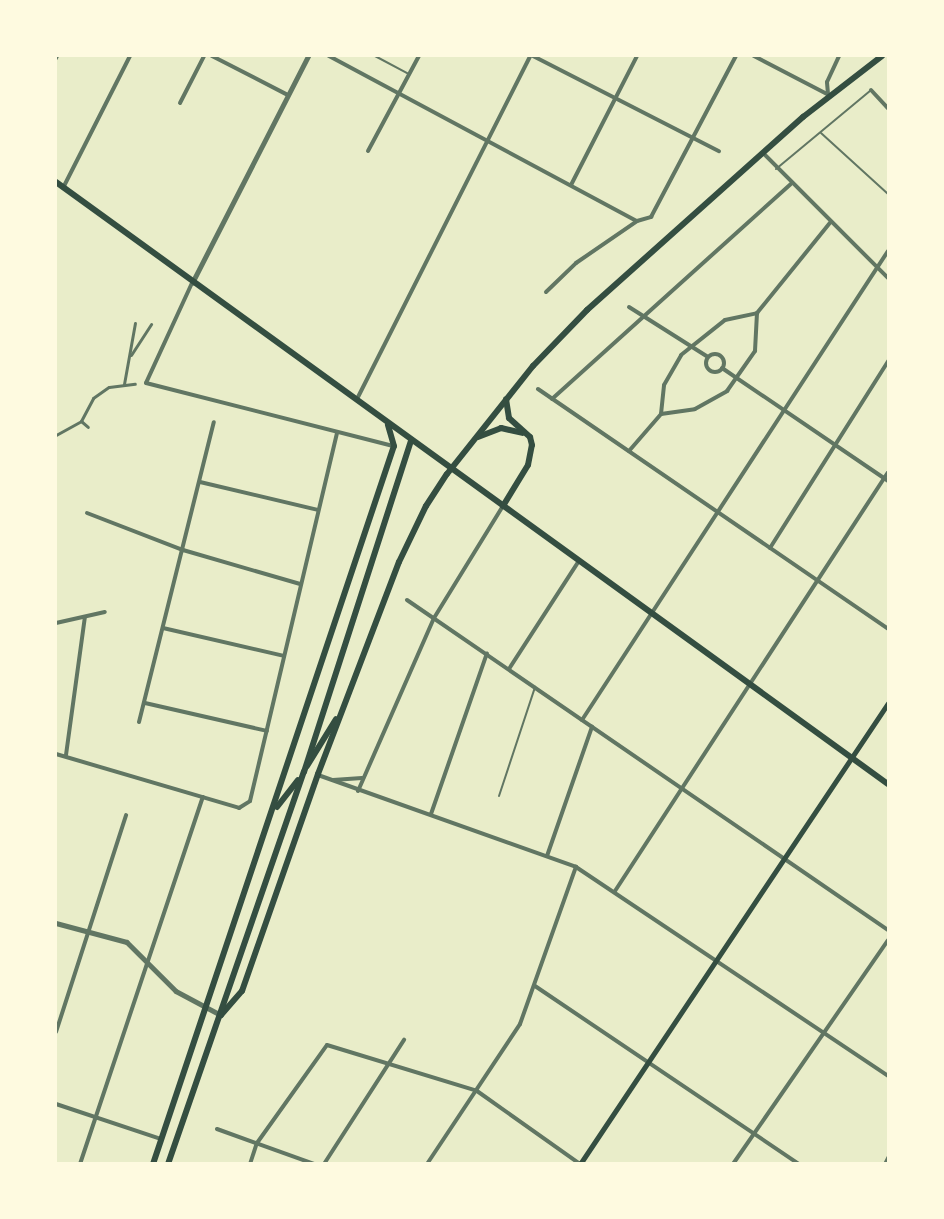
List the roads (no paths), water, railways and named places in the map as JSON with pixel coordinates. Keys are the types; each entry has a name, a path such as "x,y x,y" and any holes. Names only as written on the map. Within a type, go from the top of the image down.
{"main road":[{"path":"221,1015 242,991 318,774 413,530 473,440 506,399 587,310 829,95 882,56"},
{"path":"56,182 192,283 357,399 888,784"},
{"path":"503,506 531,455 530,437 509,418 506,399"},
{"path":"153,1164 207,1009 394,446 393,433 384,420"},
{"path":"473,440 493,429 509,428 526,437 531,455"},
{"path":"394,446 411,440"},
{"path":"168,1164 304,772 411,440"},
{"path":"273,812 304,772 353,686"},
{"path":"580,1164 888,704"}],"street":[{"path":"63,188 130,56"},
{"path":"180,103 204,56"},
{"path":"212,56 288,95"},
{"path":"308,56 192,283 146,384 394,446"},
{"path":"329,56 638,221"},
{"path":"368,151 419,56"},
{"path":"357,399 531,56 719,151"},
{"path":"571,185 637,56"},
{"path":"546,292 565,270 638,221 651,217 736,56"},
{"path":"754,56 829,95"},
{"path":"829,95 827,82 839,56"},
{"path":"871,90 888,108"},
{"path":"763,153 776,169 888,278"},
{"path":"552,399 791,183"},
{"path":"661,414 701,406 727,391 755,351 757,313 830,223"},
{"path":"582,720 876,266 888,251"},
{"path":"629,308 708,357 722,356 722,368"},
{"path":"629,451 661,414 668,376 690,346 725,320 757,313"},
{"path":"124,384 135,323"},
{"path":"128,358 151,324"},
{"path":"708,357 710,370 722,368 887,480"},
{"path":"770,548 836,447 888,361"},
{"path":"56,435 81,421 93,398 109,387 135,384"},
{"path":"538,389 888,629"},
{"path":"81,421 88,427"},
{"path":"139,722 214,422"},
{"path":"56,754 66,755 239,808 250,801 337,432"},
{"path":"615,891 887,480 888,473"},
{"path":"200,482 318,510"},
{"path":"358,790 434,618 503,506"},
{"path":"87,513 183,550 300,584"},
{"path":"509,669 579,561"},
{"path":"406,600 786,857 888,930"},
{"path":"56,623 105,612"},
{"path":"66,755 85,617"},
{"path":"163,628 284,656"},
{"path":"431,814 487,653"},
{"path":"145,703 267,731"},
{"path":"548,856 592,727"},
{"path":"318,774 576,867 888,1076"},
{"path":"330,780 362,778"},
{"path":"80,1164 203,797"},
{"path":"56,1032 126,815"},
{"path":"427,1164 520,1024 536,986 576,867"},
{"path":"56,923 127,942 176,991 221,1015"},
{"path":"733,1164 888,940"},
{"path":"536,986 799,1164"},
{"path":"324,1164 404,1040"},
{"path":"250,1164 258,1143 327,1045 389,1062 477,1091 580,1164"},
{"path":"56,1104 161,1139"},
{"path":"217,1129 314,1164"},
{"path":"885,1164 888,1158"}],"lane":[{"path":"375,56 409,74"},
{"path":"776,169 871,90"},
{"path":"821,132 888,194"},
{"path":"499,796 535,687"}]}
